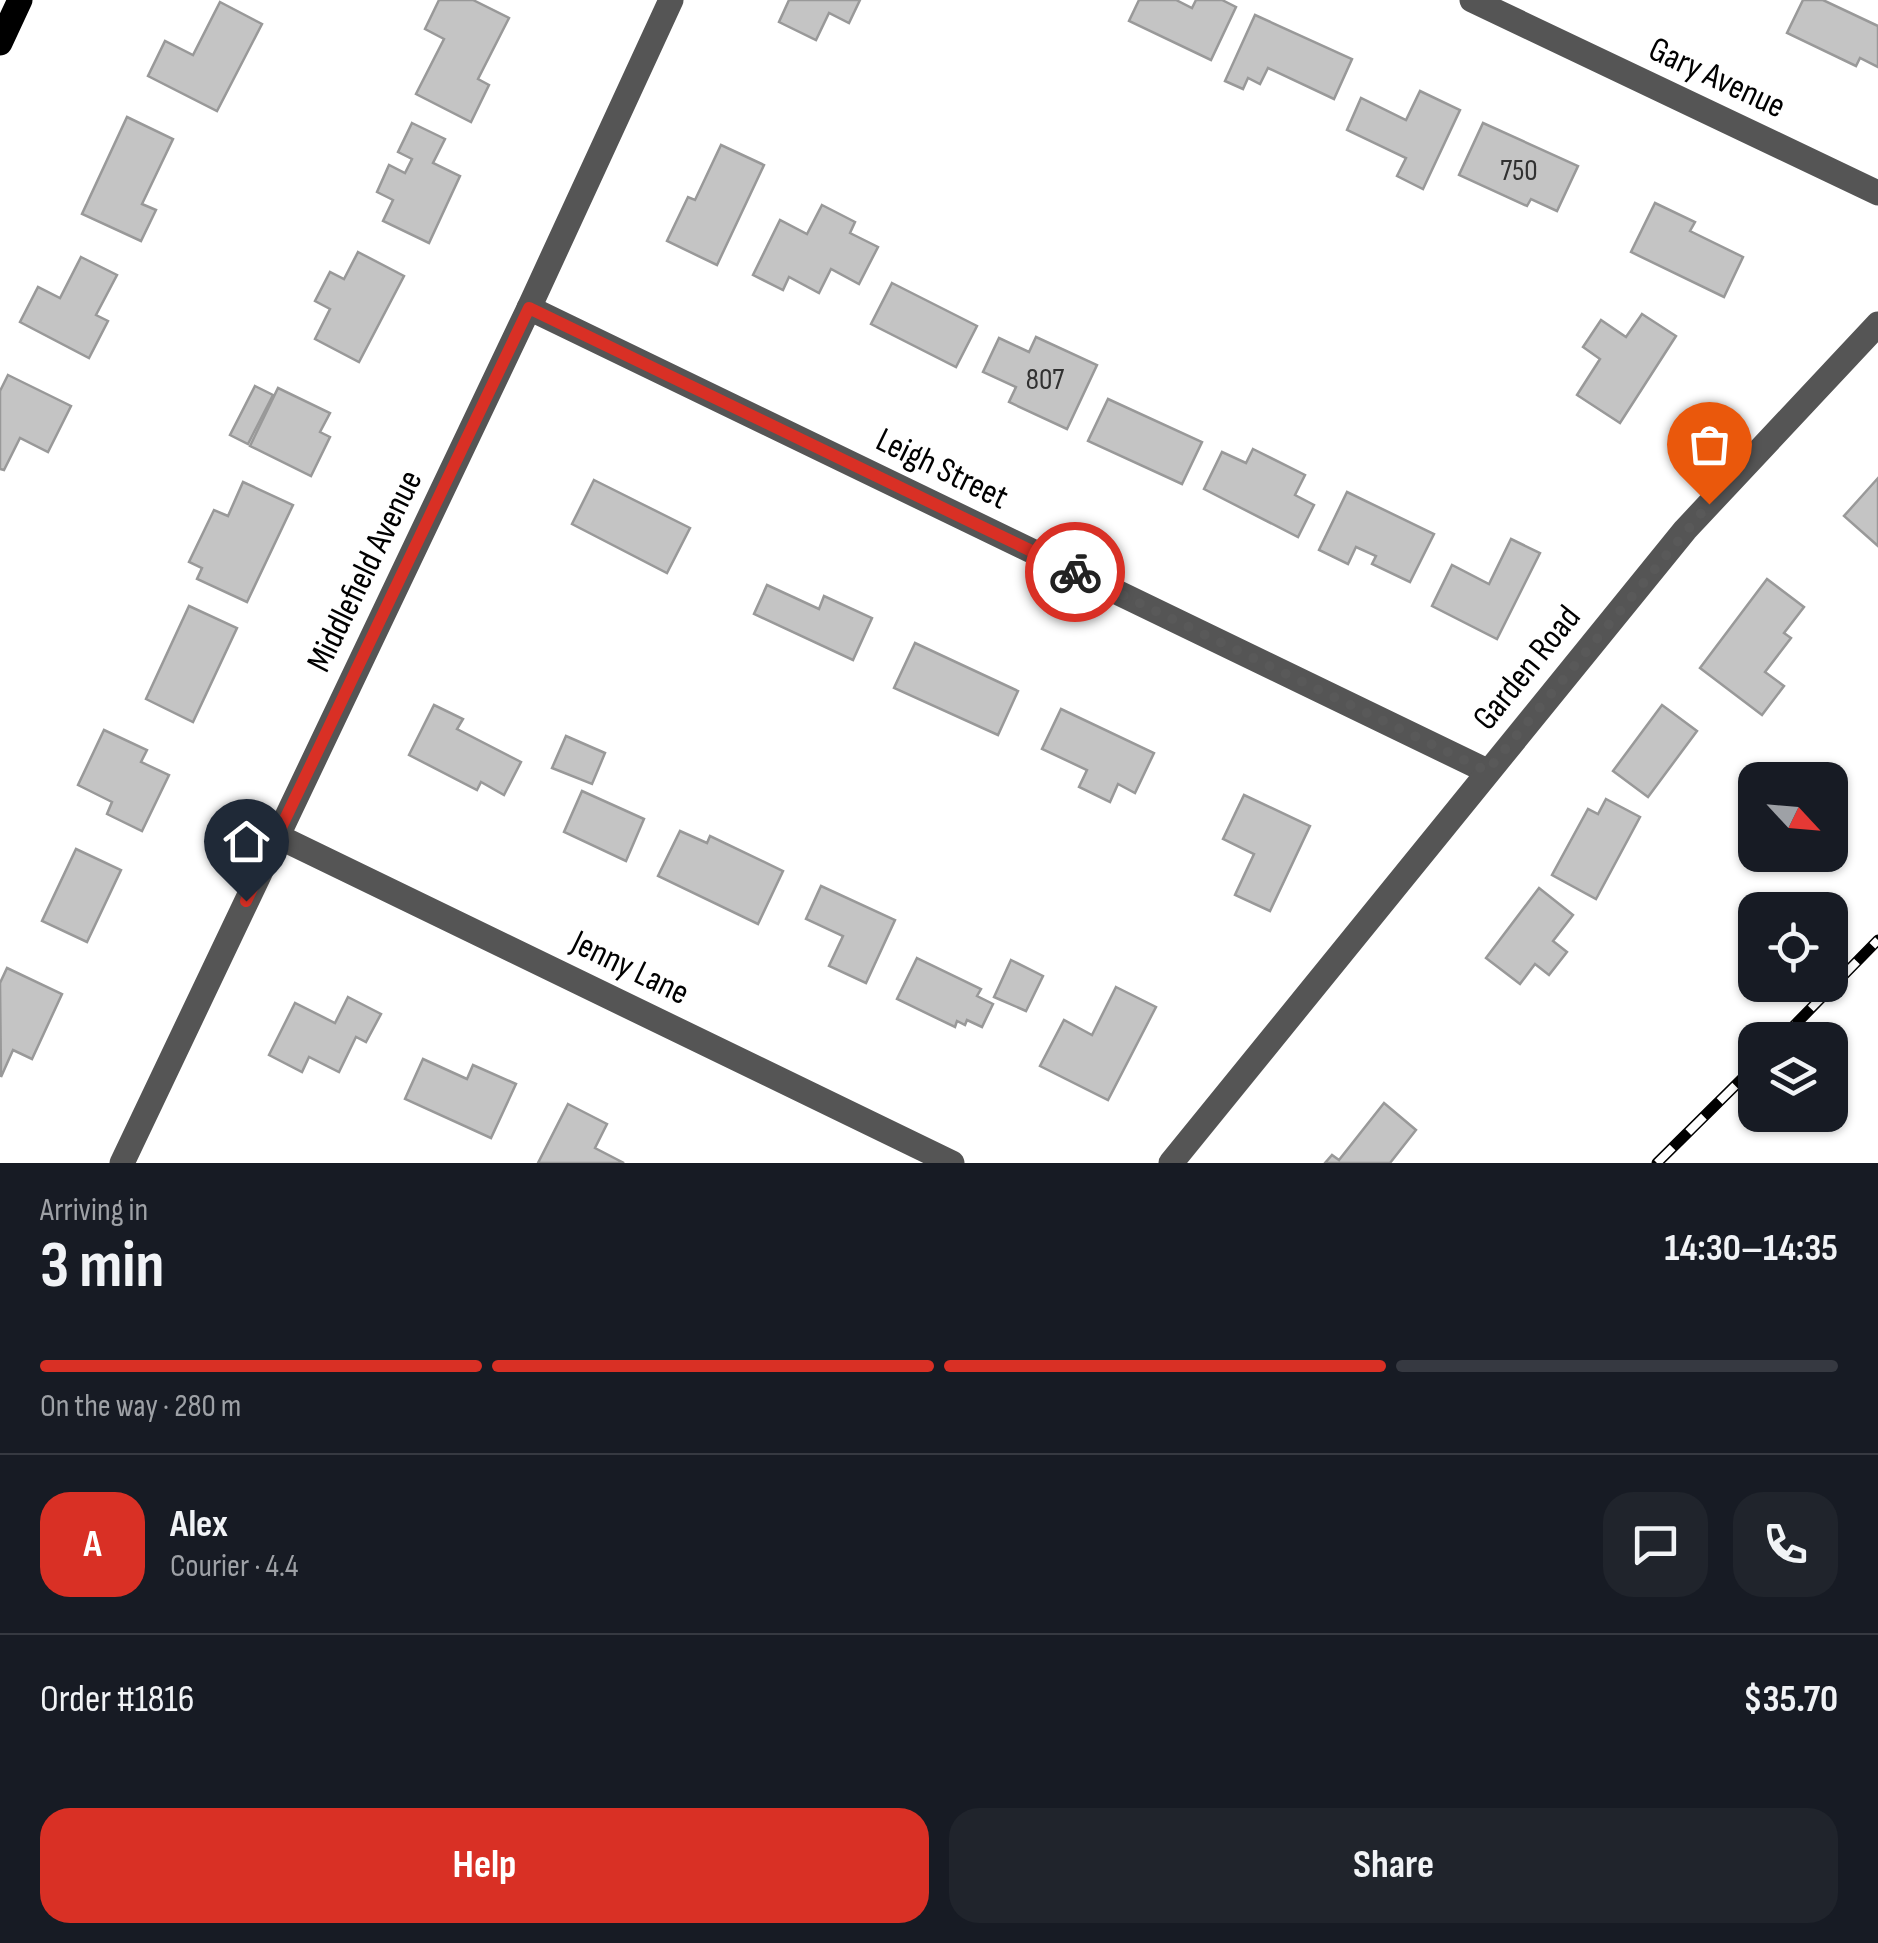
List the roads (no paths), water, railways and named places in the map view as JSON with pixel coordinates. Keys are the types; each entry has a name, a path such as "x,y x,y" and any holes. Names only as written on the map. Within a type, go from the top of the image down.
{"main road":[{"path":"0,43 20,0"}],"street":[{"name":"Gary Avenue","path":"1472,0 1878,193"},
{"name":"Middlefield Avenue","path":"122,1163 529,308 665,2"},
{"name":"Leigh Street","path":"529,308 1487,771"},
{"name":"Garden Road","path":"1171,1163 1685,530 1878,324"},
{"name":"Jenny Lane","path":"277,836 952,1163"}],"railway":[{"path":"1798,1022 1878,940"},
{"path":"1657,1163 1738,1083"}]}
